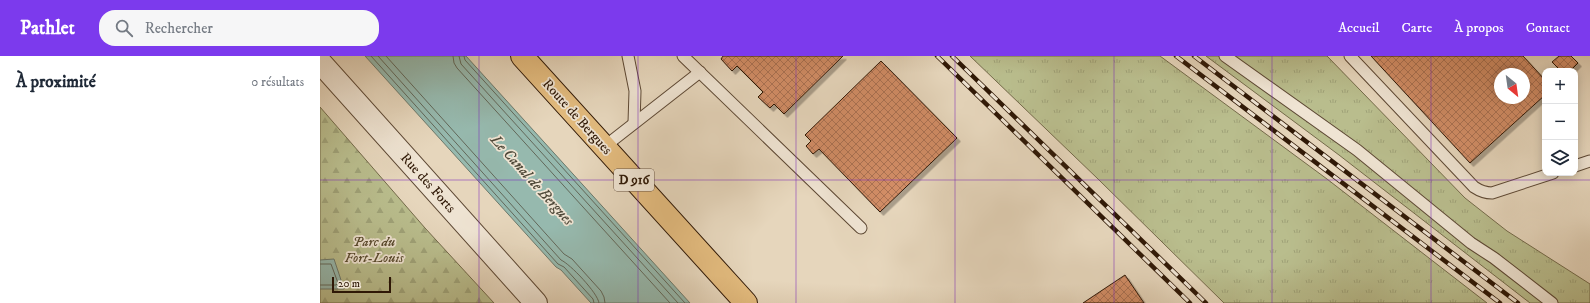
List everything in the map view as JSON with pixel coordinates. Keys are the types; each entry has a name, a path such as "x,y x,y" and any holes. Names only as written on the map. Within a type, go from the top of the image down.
{"main road":[{"name":"Route de Bergues","path":"522,56 746,303"}],"street":[{"name":"Rue des Forts","path":"320,62 536,303"}],"lane":[{"path":"628,56 635,91 634,123"},
{"path":"684,56 861,228"},
{"path":"1225,56 1357,150 1471,243 1494,258 1552,303"},
{"path":"1350,56 1474,187 1486,193 1492,193 1544,176"},
{"path":"604,147 700,72"},
{"path":"1578,165 1590,161"}],"green space":[{"path":"970,56 1160,56 1327,179 1487,303 1224,303"},
{"path":"1206,56 1327,56 1465,198 1507,231 1590,284 1590,303 1530,303 1339,155"},
{"name":"Parc du Fort-Louis","path":"320,107 425,228 494,303 320,303"}],"water":[{"name":"Le Canal de Bergues","path":"365,56 466,56 690,303 591,303 561,270 556,267"},
{"path":"334,259 344,289 320,289 320,260"}],"building":[{"path":"723,56 843,56 784,114 774,104 770,108 758,97 763,92 737,66 732,71 721,59"},
{"path":"1371,56 1523,56 1542,77 1542,98 1470,163"},
{"path":"1559,56 1571,56 1578,63 1573,68 1558,68 1552,62"},
{"path":"881,61 957,138 880,212 819,149 813,154 806,146 811,141 805,135"},
{"path":"1125,275 1144,303 1083,303"}],"railway":[{"path":"937,56 1190,303"},
{"path":"952,56 1206,303"},
{"path":"1176,56 1500,303"},
{"path":"1194,56 1518,303"}]}
